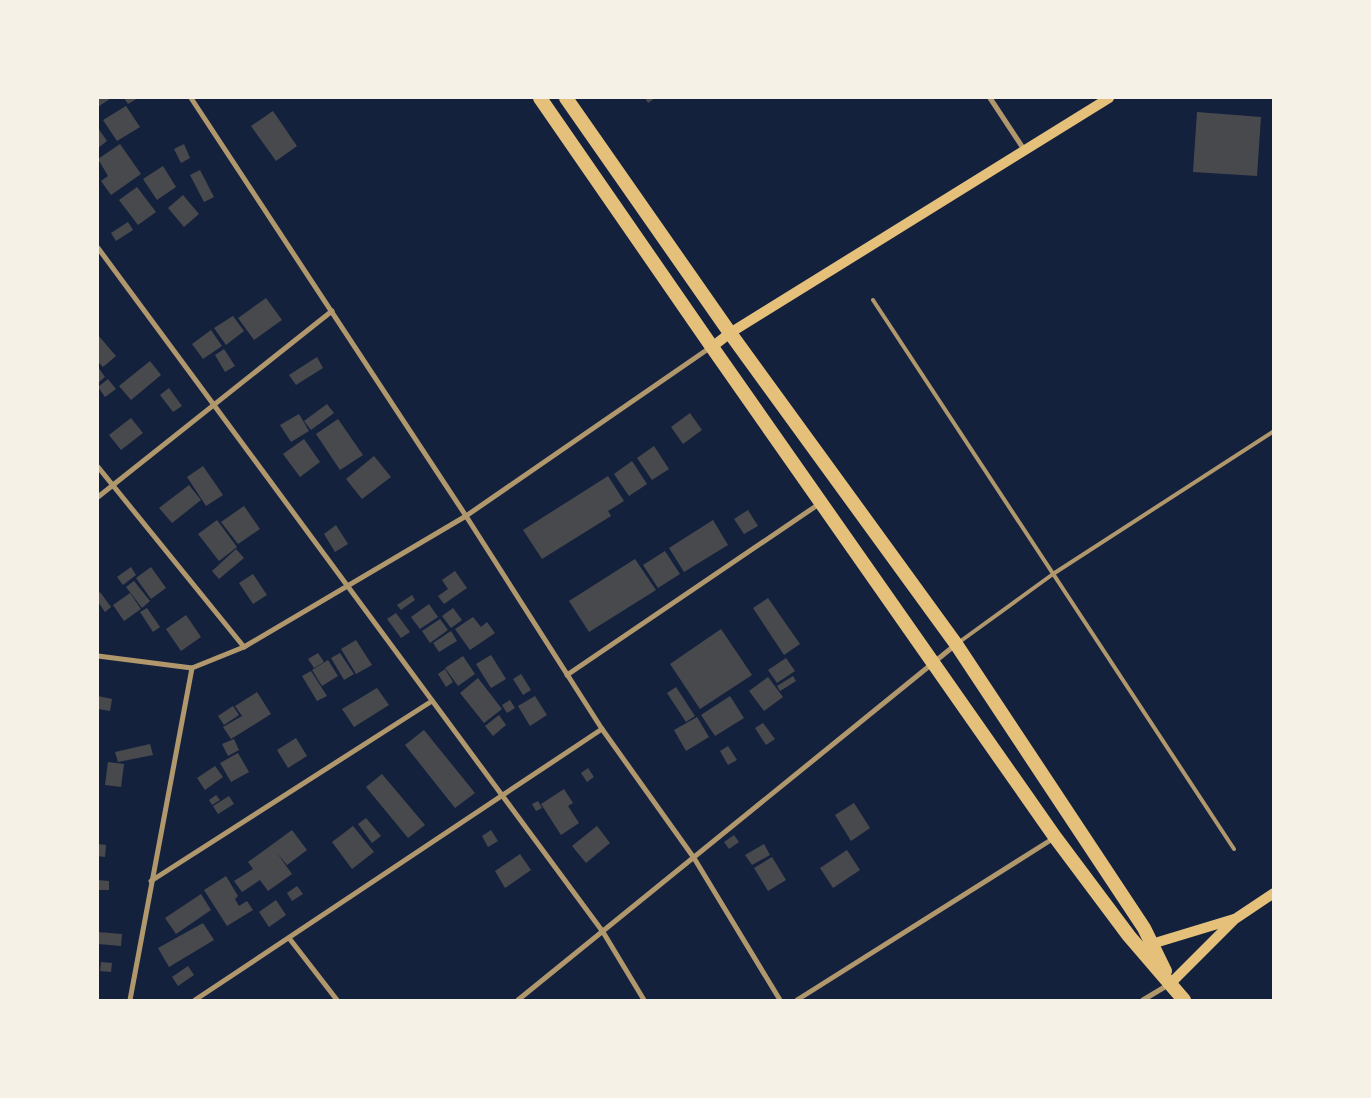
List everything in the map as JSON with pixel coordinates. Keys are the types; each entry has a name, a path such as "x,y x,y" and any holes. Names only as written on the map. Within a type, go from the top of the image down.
{"highway":[{"path":"540,98 1055,837 1139,948 1184,1000"},
{"path":"566,98 730,333 956,644 1153,943 1171,983"}],"main road":[{"path":"712,347 730,333 1025,152 1109,98"},
{"path":"1171,983 1235,919 1274,893"},
{"path":"1139,948 1235,919"}],"street":[{"path":"191,98 466,516 602,729 694,858 780,1000"},
{"path":"990,98 1025,152"},
{"path":"98,248 603,932 644,1000"},
{"path":"98,496 332,311"},
{"path":"98,656 192,668 244,647 466,516 712,347"},
{"path":"98,467 111,486 244,647"},
{"path":"567,675 822,502"},
{"path":"518,1000 956,644"},
{"path":"130,1000 192,668"},
{"path":"151,881 432,701"},
{"path":"195,1000 602,729"},
{"path":"796,1000 1055,837"},
{"path":"289,938 337,1000"},
{"path":"1143,1000 1171,983"}],"lane":[{"path":"873,300 1234,849"},
{"path":"956,644 1053,574 1274,431"}],"building":[{"path":"98,98 111,98 98,107"},
{"path":"124,98 138,98 128,104"},
{"path":"645,98 655,98 648,103"},
{"path":"126,106 140,127 117,141 103,120"},
{"path":"273,111 297,146 276,161 251,126"},
{"path":"1197,112 1261,117 1257,176 1193,172"},
{"path":"98,128 107,141 98,148"},
{"path":"120,144 141,174 111,195 101,181 108,176 98,159"},
{"path":"184,144 190,158 181,163 174,149"},
{"path":"163,166 176,187 157,200 143,179"},
{"path":"200,170 214,197 204,202 190,175"},
{"path":"137,187 156,212 138,225 119,200"},
{"path":"183,195 199,214 184,227 168,208"},
{"path":"128,222 133,230 116,241 111,233"},
{"path":"266,298 282,320 254,340 238,318"},
{"path":"233,316 244,331 226,345 214,328"},
{"path":"211,330 222,346 203,359 192,344"},
{"path":"98,335 116,356 103,367 98,362"},
{"path":"224,349 235,366 225,372 215,355"},
{"path":"317,357 323,368 296,385 289,375"},
{"path":"150,361 161,375 131,400 119,386"},
{"path":"98,367 105,377 98,383"},
{"path":"108,379 116,389 105,397 98,387"},
{"path":"169,388 182,406 173,412 160,395"},
{"path":"327,404 334,413 311,430 304,421"},
{"path":"690,413 702,430 683,444 671,427"},
{"path":"299,414 309,431 291,442 280,425"},
{"path":"131,418 143,433 121,450 109,435"},
{"path":"338,419 363,455 340,470 316,434"},
{"path":"304,439 320,462 300,477 283,454"},
{"path":"654,446 669,469 652,480 637,458"},
{"path":"374,456 391,477 362,499 346,479"},
{"path":"632,461 647,484 629,496 614,474"},
{"path":"203,466 223,495 206,506 187,477"},
{"path":"608,476 624,501 608,511 611,516 542,559 523,530"},
{"path":"189,485 201,500 172,523 159,508"},
{"path":"244,506 260,529 238,544 221,522"},
{"path":"748,510 758,526 744,534 734,519"},
{"path":"217,520 237,547 219,561 198,534"},
{"path":"713,520 728,545 684,572 669,548"},
{"path":"336,525 348,544 335,552 324,534"},
{"path":"236,549 244,558 219,579 212,571"},
{"path":"665,551 680,574 658,588 643,565"},
{"path":"635,559 656,590 589,632 569,601"},
{"path":"131,567 136,575 123,585 117,577"},
{"path":"151,567 166,588 151,599 136,578"},
{"path":"455,571 467,588 444,604 438,596 448,589 442,580"},
{"path":"253,574 267,595 253,604 239,583"},
{"path":"134,581 150,601 142,608 126,587"},
{"path":"100,592 111,607 105,612 98,602 98,594"},
{"path":"130,593 141,609 124,621 113,605"},
{"path":"412,595 415,600 401,610 397,605"},
{"path":"768,598 800,644 784,655 753,608"},
{"path":"429,604 438,617 420,629 411,617"},
{"path":"147,608 160,627 153,632 140,612"},
{"path":"453,608 462,620 451,628 442,616"},
{"path":"396,613 410,632 401,638 387,619"},
{"path":"186,615 201,637 181,651 166,629"},
{"path":"473,617 481,627 487,622 495,633 470,650 455,629"},
{"path":"440,619 448,630 430,643 422,631"},
{"path":"721,629 752,675 700,709 670,664"},
{"path":"451,631 457,641 439,652 433,643"},
{"path":"356,640 372,665 356,674 341,649"},
{"path":"318,653 324,662 314,668 308,659"},
{"path":"340,653 354,674 344,680 331,658"},
{"path":"491,655 506,679 491,688 476,664"},
{"path":"463,656 475,674 458,686 445,668"},
{"path":"786,658 795,671 777,683 768,670"},
{"path":"328,660 338,676 322,686 312,670"},
{"path":"445,669 453,682 446,687 438,674"},
{"path":"311,671 327,696 317,701 302,676"},
{"path":"521,674 531,690 523,695 513,679"},
{"path":"793,676 796,681 780,691 777,686"},
{"path":"768,677 783,697 764,711 749,691"},
{"path":"478,678 502,709 484,723 460,693"},
{"path":"676,687 695,716 686,722 667,693"},
{"path":"377,688 389,705 354,727 342,709"},
{"path":"257,692 271,714 231,739 223,727 242,716 235,706"},
{"path":"98,696 112,699 110,711 98,709"},
{"path":"535,696 547,715 530,726 518,706"},
{"path":"730,696 744,718 715,736 701,715"},
{"path":"510,700 515,708 507,713 502,705"},
{"path":"233,706 239,715 224,725 218,716"},
{"path":"499,715 506,725 493,736 485,726"},
{"path":"697,717 709,737 686,751 674,730"},
{"path":"763,723 775,739 766,745 755,728"},
{"path":"424,730 475,793 455,808 405,745"},
{"path":"296,738 307,756 288,768 277,750"},
{"path":"234,739 239,750 228,756 222,744"},
{"path":"150,744 153,755 118,762 115,752"},
{"path":"728,746 737,760 728,765 720,751"},
{"path":"238,753 249,772 231,782 220,763"},
{"path":"108,762 124,764 121,787 105,785"},
{"path":"215,766 223,777 205,790 197,778"},
{"path":"588,768 594,777 587,782 581,773"},
{"path":"382,774 425,825 408,838 366,787"},
{"path":"564,789 573,803 568,806 579,823 561,835 541,804"},
{"path":"216,795 220,800 212,805 209,800"},
{"path":"229,796 234,804 218,814 213,806"},
{"path":"538,801 542,808 536,811 532,804"},
{"path":"854,803 870,828 851,841 835,815"},
{"path":"366,818 381,836 372,843 358,824"},
{"path":"353,826 374,852 352,869 332,842"},
{"path":"597,826 610,843 586,863 572,846"},
{"path":"292,830 307,850 287,865 277,853 292,874 268,891 260,880 242,892 234,881 253,869 248,862"},
{"path":"491,830 498,841 488,847 482,836"},
{"path":"734,835 739,842 729,849 724,842"},
{"path":"98,844 106,845 105,857 98,856"},
{"path":"764,844 770,855 752,865 745,855"},
{"path":"847,850 860,870 833,888 820,868"},
{"path":"520,854 531,870 505,888 495,871"},
{"path":"772,857 786,880 768,891 754,868"},
{"path":"226,876 238,896 235,899 239,906 247,901 253,910 227,926 204,890"},
{"path":"98,880 109,881 109,890 98,890"},
{"path":"297,886 303,894 292,901 287,893"},
{"path":"201,894 211,910 176,934 165,918"},
{"path":"276,900 286,915 269,927 259,912"},
{"path":"203,923 214,940 169,967 158,948"},
{"path":"98,932 122,934 121,946 98,944"},
{"path":"101,962 112,963 111,972 100,971"},
{"path":"188,966 194,975 178,986 172,977"}]}
